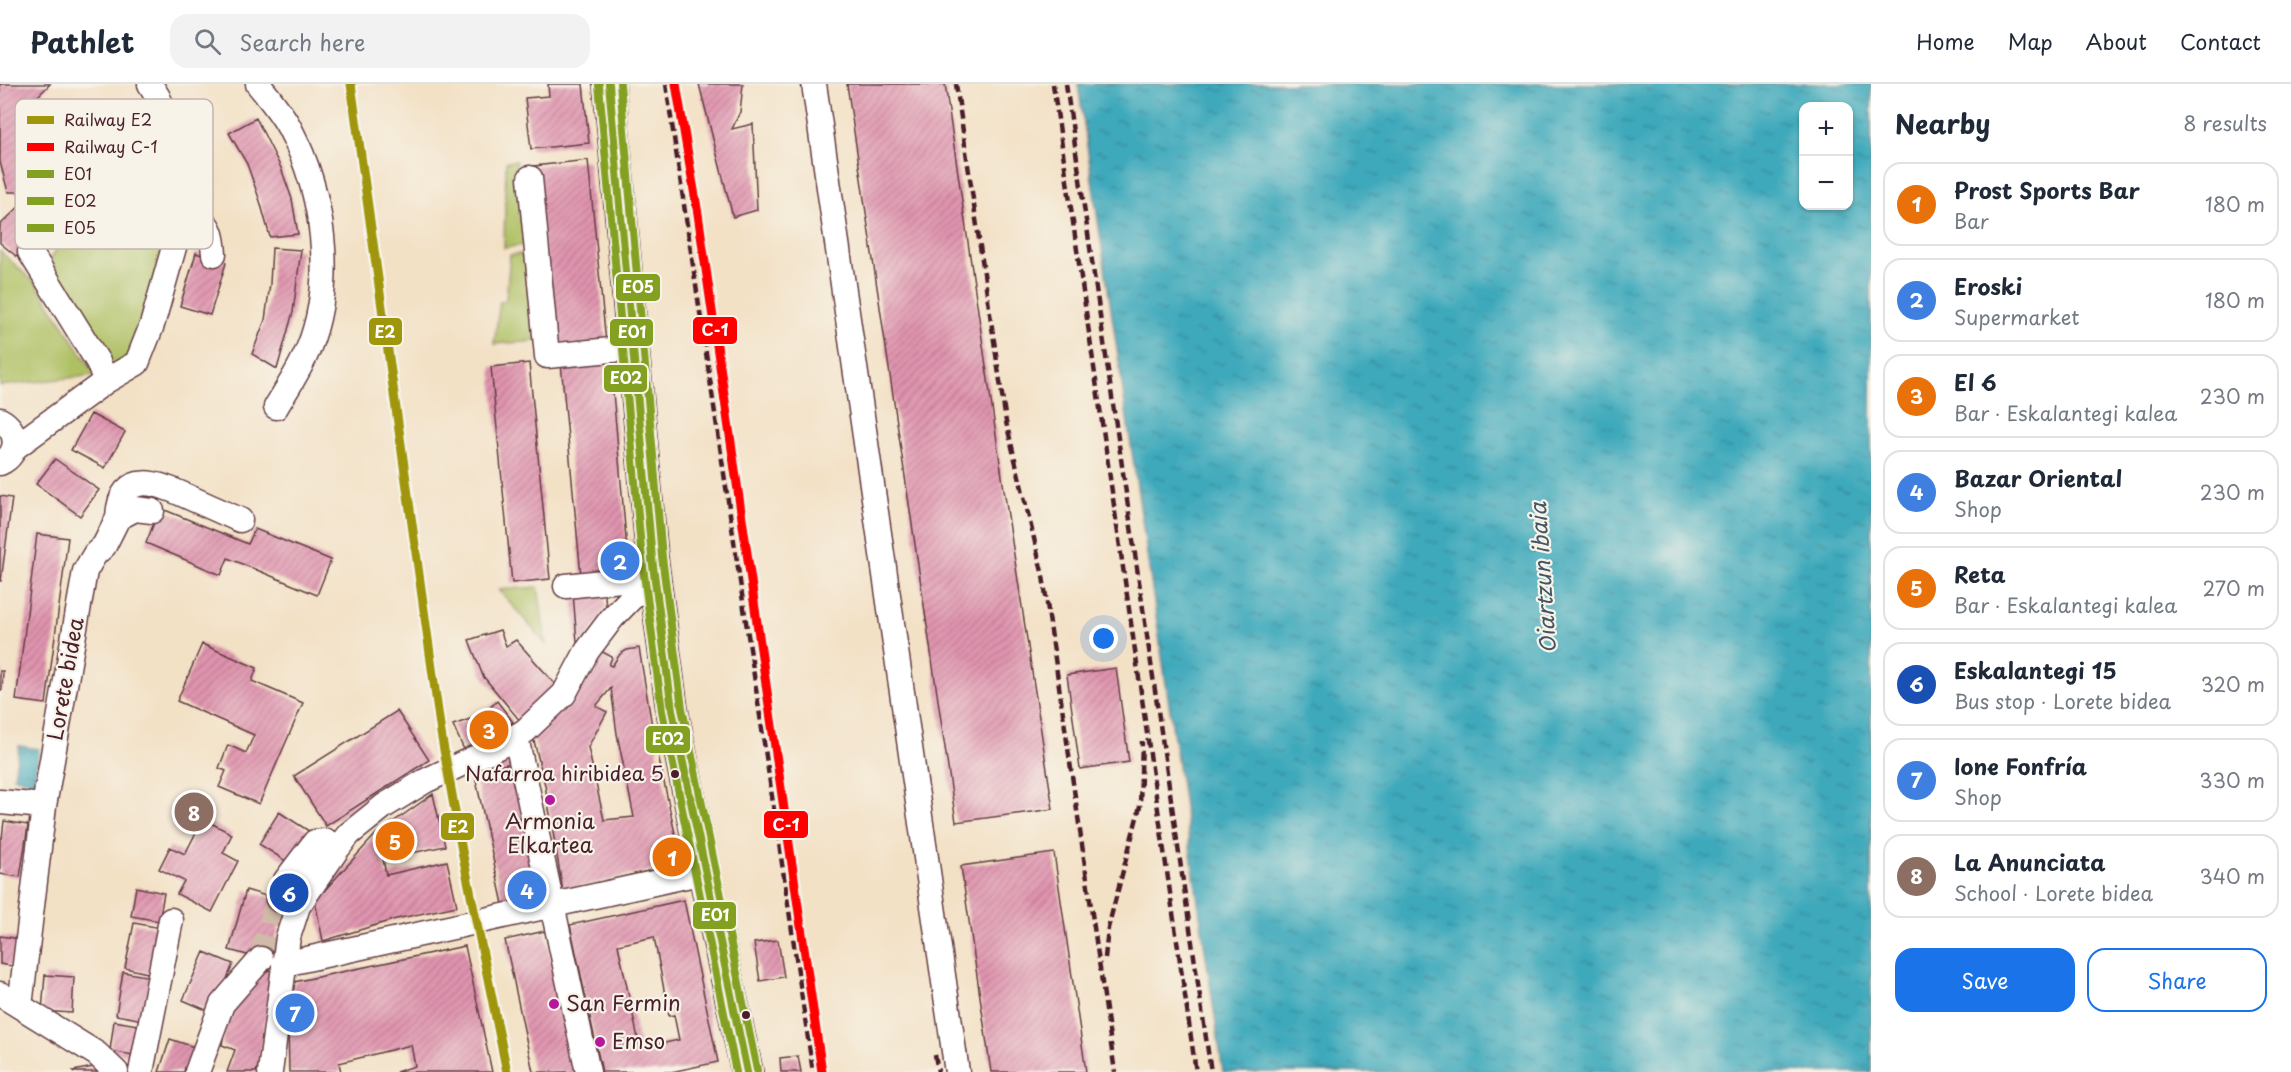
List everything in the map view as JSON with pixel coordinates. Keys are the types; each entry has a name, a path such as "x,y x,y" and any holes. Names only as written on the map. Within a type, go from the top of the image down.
{"main road":[{"path":"609,84 650,567 672,710 747,1072"}],"street":[{"path":"150,84 159,99"},
{"path":"258,84 290,128 309,176 318,212 324,258 319,311 309,347 299,369 276,407"},
{"path":"814,84 957,1072"},
{"path":"530,178 548,356 633,348"},
{"path":"213,243 214,254"},
{"path":"13,440 137,363 152,325 174,249"},
{"path":"30,252 98,362 106,381"},
{"name":"Lorete bidea","path":"116,1072 97,1054 10,1000 85,571 95,554 104,546 118,518 119,501 129,487 148,481 164,485 240,520"},
{"path":"118,518 135,509 152,511"},
{"path":"566,586 650,567"},
{"path":"197,1072 222,1004 273,961 288,937 298,906 349,834 384,806 425,781 516,737 564,694 587,651 612,618 643,586 650,567"},
{"path":"516,737 588,1072"},
{"path":"0,802 44,806"},
{"path":"278,899 286,880 315,842 326,841 338,849"},
{"path":"273,961 326,963 552,905 704,872"},
{"path":"141,1072 171,920"},
{"path":"270,1072 273,961"}],"green space":[{"path":"516,161 521,210 531,244 504,248 506,162"},
{"path":"57,249 162,249 132,354 110,372 47,266"},
{"path":"0,251 37,285 96,375 0,386"},
{"path":"530,253 537,341 494,344 500,302 506,300 510,255"},
{"path":"538,587 546,644 499,590"}],"water":[{"name":"Oiartzun ibaia","path":"1078,84 1871,84 1871,1072 1223,1072"},
{"path":"19,746 39,749 34,781 14,777"}],"building":[{"path":"0,84 50,84 35,99 15,99 15,192 8,192 0,162"},
{"path":"548,84 583,84 589,143 531,149 525,98 549,96"},
{"path":"699,84 743,84 740,112 732,129 753,124 757,210 733,217"},
{"path":"847,84 945,84 1053,809 956,822"},
{"path":"256,118 281,168 292,199 298,234 270,237 247,164 229,133"},
{"path":"588,160 606,343 552,347 547,269 534,166"},
{"path":"15,211 15,249 33,249 21,260 0,243 0,225"},
{"path":"272,248 301,250 293,312 277,369 252,354 265,320"},
{"path":"196,253 226,263 210,315 180,306"},
{"path":"610,359 629,572 581,576 561,363"},
{"path":"529,363 550,579 512,583 491,367"},
{"path":"91,414 125,432 105,468 71,450"},
{"path":"55,459 99,490 80,516 36,484"},
{"path":"0,496 12,498 1,581 0,581"},
{"path":"160,508 248,544 255,529 331,560 317,595 228,558 221,575 146,543"},
{"path":"37,534 68,538 46,704 16,700"},
{"path":"604,585 606,608 586,642 577,642 573,593"},
{"path":"500,630 506,646 516,640 562,692 525,727 483,676 469,640"},
{"path":"202,644 257,668 252,681 303,703 259,804 219,787 226,771 219,768 228,745 246,753 254,735 177,701"},
{"path":"639,648 652,726 680,857 674,865 563,891 545,785 533,737 599,650 612,657 609,665 612,666 620,654","holes":["611,688 617,734 634,817 604,820 588,747 607,712 596,706"]},
{"path":"1116,668 1129,762 1080,769 1067,675"},
{"path":"0,671 3,671 2,690 0,690"},
{"path":"497,701 513,722 465,752 453,725 482,715"},
{"path":"397,711 429,760 326,826 294,776"},
{"path":"512,763 541,896 503,904 474,771"},
{"path":"433,794 445,846 383,859 386,875 447,861 457,906 396,919 323,941 315,901 376,834"},
{"path":"279,812 312,833 292,865 259,844"},
{"path":"203,819 232,834 223,853 238,861 212,912 177,894 184,881 159,869 170,847 185,854"},
{"path":"4,821 28,825 20,877 0,874 0,838 2,838"},
{"path":"1054,853 1086,1072 991,1072 961,866"},
{"path":"136,887 164,893 159,921 131,916"},
{"path":"246,890 286,902 269,961 229,950"},
{"path":"684,900 718,1062 671,1072 602,1072 570,925","holes":["654,937 669,1016 674,1015 679,1040 640,1048 618,945"]},
{"path":"134,923 161,928 152,974 125,968"},
{"path":"545,931 576,1072 533,1072 505,940"},
{"path":"0,936 21,939 17,967 0,964"},
{"path":"778,940 784,977 760,981 754,943"},
{"path":"465,946 492,1072 396,1072 415,1066 411,1045 339,1063 341,1072 289,1072 288,1022 294,982"},
{"path":"204,952 233,964 213,1013 183,1000"},
{"path":"257,968 272,971 260,1059 256,1072 227,1072 235,1050 222,1045 228,1006"},
{"path":"123,972 151,977 143,1020 116,1015"},
{"path":"45,975 74,977 72,1013 42,1011"},
{"path":"114,1021 138,1025 133,1055 110,1051"},
{"path":"170,1039 200,1049 192,1072 159,1072"},
{"path":"798,1056 801,1072 781,1072 780,1058"},
{"path":"103,1065 105,1072 73,1071"}],"tunnel":[{"path":"261,959 278,899"}],"railway":[{"path":"666,84 813,1072"},
{"path":"956,84 1006,422 1043,576 1115,1072"},
{"path":"1053,84 1196,1072"},
{"path":"1066,84 1211,1072"},
{"path":"1105,958 1108,928 1140,806 1142,741"},
{"path":"935,1055 938,1072"}],"rail line":[{"name":"E2","path":"351,84 441,733 462,851 507,1072"},
{"name":"C-1","path":"676,84 698,214 822,1072"}],"transit line":[{"name":"E01","path":"609,84 652,558 672,710 747,1072"},
{"name":"E05","path":"620,84 662,557 682,708 757,1070"},
{"name":"E02","path":"599,85 642,559 662,711 736,1072"}],"place":[{"name":"Eroski","path":"620,561"},
{"name":"El 6","path":"489,730"},
{"name":"Nafarroa hiribidea 5","path":"675,774"},
{"name":"Armonia Elkartea","path":"550,800"},
{"name":"La Anunciata","path":"194,812"},
{"name":"Reta","path":"395,841"},
{"name":"Prost Sports Bar","path":"672,857"},
{"name":"Bazar Oriental","path":"527,890"},
{"name":"Eskalantegi 15","path":"289,893"},
{"name":"San Fermin","path":"554,1004"},
{"name":"Ione Fonfría","path":"295,1013"},
{"name":"Emso","path":"600,1042"}]}
